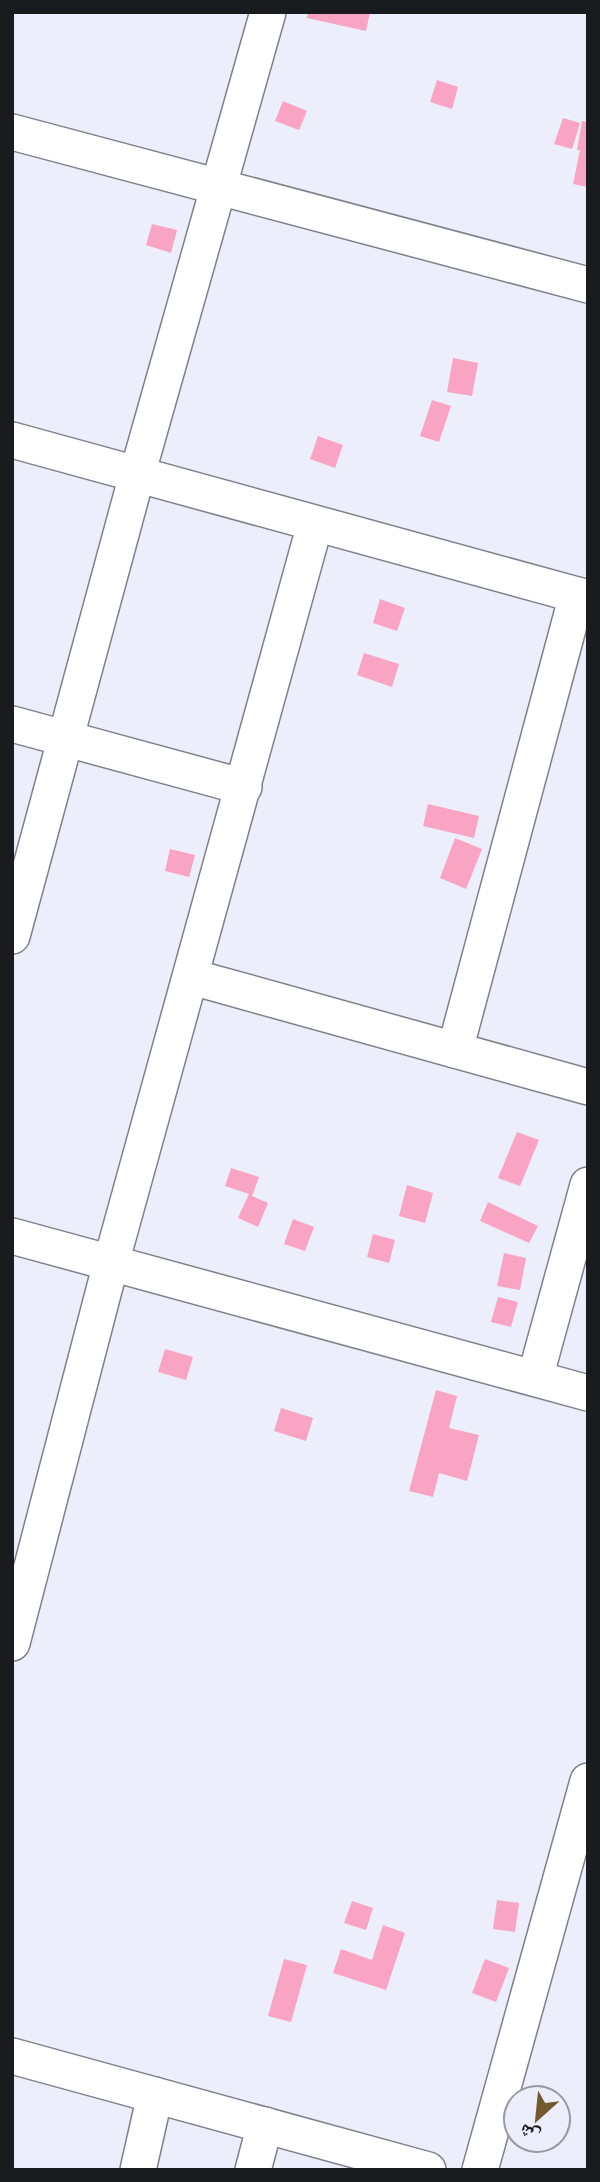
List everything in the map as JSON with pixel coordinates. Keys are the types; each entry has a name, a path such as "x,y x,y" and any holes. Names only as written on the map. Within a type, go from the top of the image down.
{"street":[{"path":"12,936 137,475 268,12"},
{"path":"12,132 588,285"},
{"path":"12,440 582,596 455,1050"},
{"path":"12,1643 111,1263 315,524"},
{"path":"12,724 244,787"},
{"path":"192,976 588,1087"},
{"path":"535,1378 588,1185"},
{"path":"12,1236 588,1393"},
{"path":"480,2170 588,1781"},
{"path":"12,2056 428,2170"},
{"path":"138,2170 155,2095"},
{"path":"253,2170 265,2125"}],"building":[{"path":"308,12 370,12 366,31 307,18"},
{"path":"437,80 458,87 452,109 430,102"},
{"path":"283,101 307,111 299,130 275,121"},
{"path":"563,118 580,123 572,149 554,144"},
{"path":"582,121 588,122 588,187 573,184 580,150 577,150"},
{"path":"152,224 177,230 171,253 146,245"},
{"path":"453,358 478,363 472,396 447,392"},
{"path":"432,400 451,406 439,442 420,436"},
{"path":"318,436 343,445 335,468 310,459"},
{"path":"380,599 405,608 397,631 373,623"},
{"path":"364,653 399,664 392,687 357,675"},
{"path":"428,804 479,816 474,838 423,826"},
{"path":"455,838 482,849 466,889 440,878"},
{"path":"170,849 195,855 189,877 165,871"},
{"path":"517,1132 539,1140 520,1186 498,1178"},
{"path":"231,1168 259,1177 252,1196 268,1203 258,1227 238,1218 249,1194 225,1186"},
{"path":"407,1185 433,1193 425,1223 399,1216"},
{"path":"488,1202 538,1226 529,1243 480,1221"},
{"path":"293,1219 314,1227 305,1251 284,1244"},
{"path":"373,1234 395,1240 389,1263 367,1257"},
{"path":"504,1253 526,1258 520,1290 497,1286"},
{"path":"498,1297 518,1302 511,1327 491,1322"},
{"path":"165,1349 193,1357 186,1380 158,1372"},
{"path":"436,1390 457,1396 449,1428 479,1435 467,1481 439,1473 433,1497 409,1491"},
{"path":"281,1408 313,1418 306,1441 274,1431"},
{"path":"497,1900 519,1903 515,1932 493,1929"},
{"path":"352,1901 373,1908 366,1930 344,1923"},
{"path":"383,1925 405,1933 386,1990 333,1973 341,1949 372,1960"},
{"path":"284,1959 307,1965 291,2022 268,2016"},
{"path":"485,1959 509,1968 496,2002 472,1993"}]}
